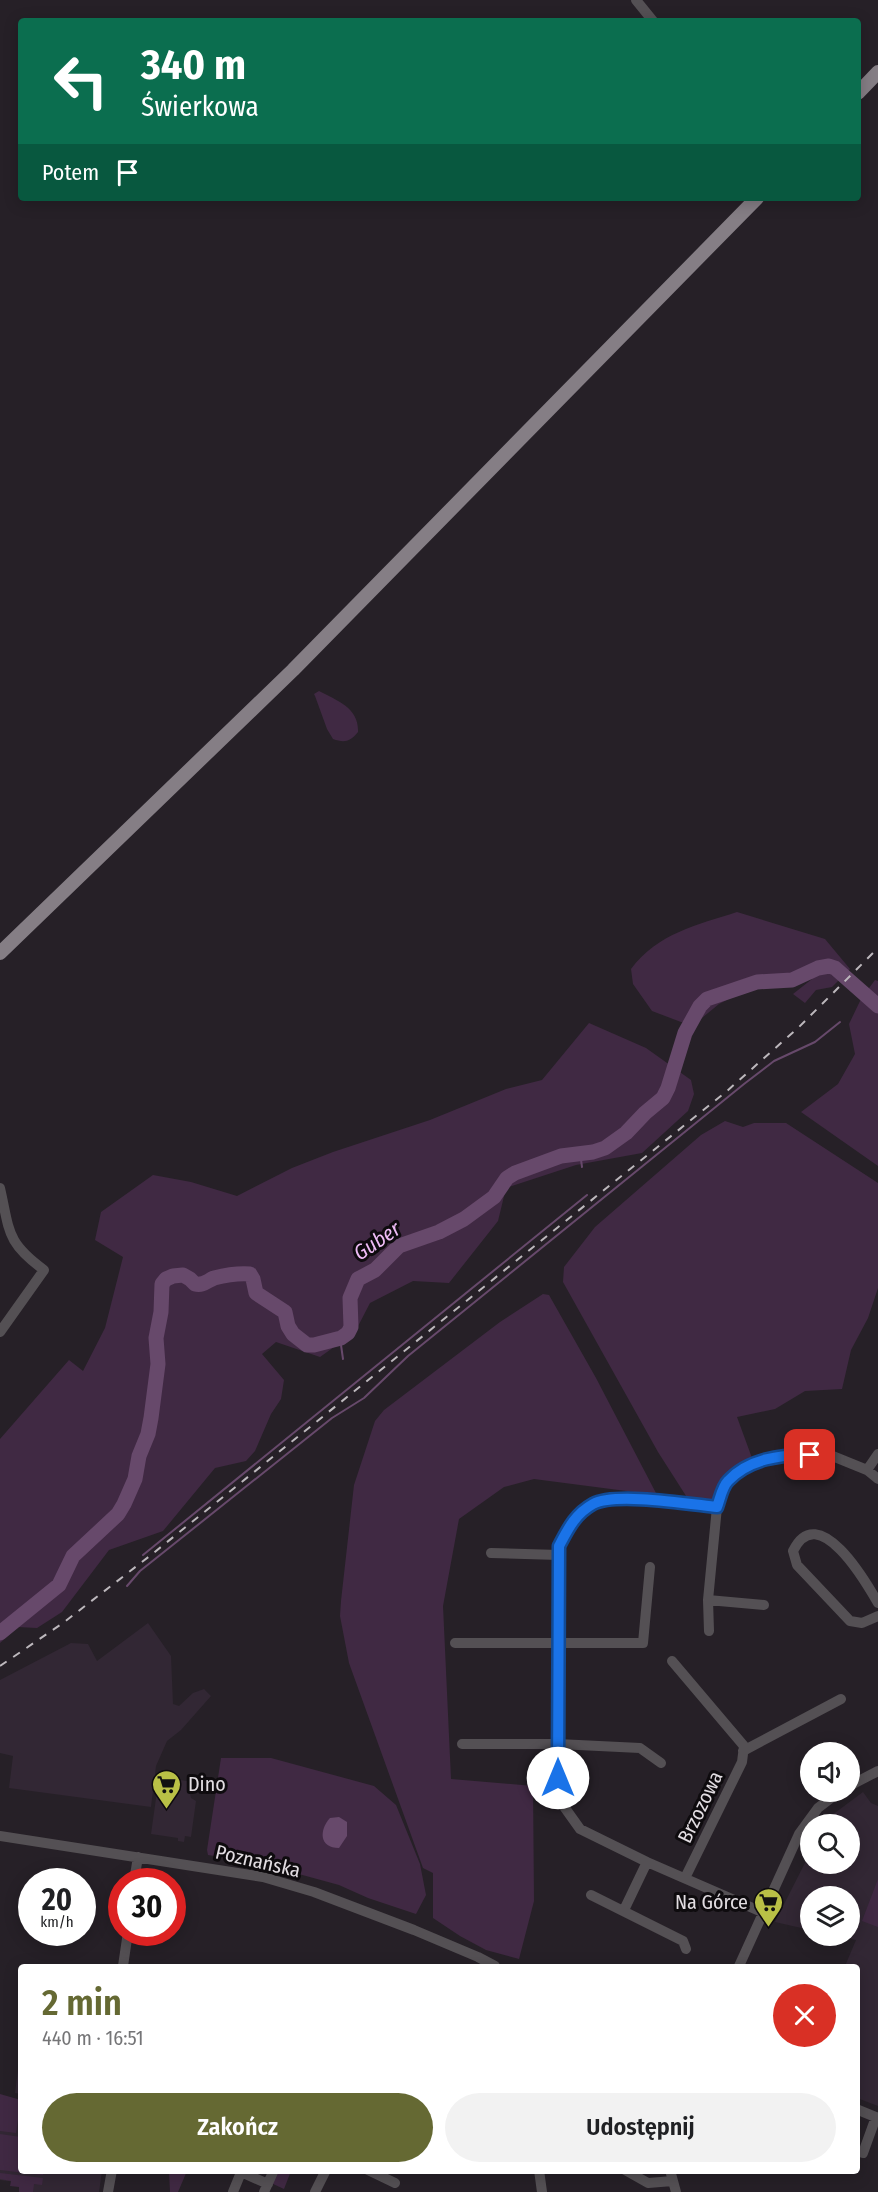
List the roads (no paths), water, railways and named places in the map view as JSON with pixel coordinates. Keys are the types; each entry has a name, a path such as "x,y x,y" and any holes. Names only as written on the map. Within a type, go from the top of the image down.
{"main road":[{"path":"861,90 878,72"},
{"path":"0,953 293,670 754,201"}],"street":[{"path":"636,0 651,18"},
{"path":"0,1188 10,1234 15,1244 24,1255 44,1270 0,1332"},
{"path":"0,1313 9,1320"},
{"path":"709,1631 708,1600 717,1507 727,1482 754,1463 790,1454 830,1455 867,1470 878,1479"},
{"path":"867,1470 878,1454"},
{"path":"717,1507 623,1499 594,1503 573,1520 559,1546 558,1778 565,1808 580,1829 647,1862 764,1913"},
{"path":"878,1603 856,1567 840,1548 819,1535 802,1538 793,1551 797,1564 841,1613 856,1623 862,1623 878,1616"},
{"path":"491,1553 559,1555"},
{"path":"455,1643 643,1643 650,1567"},
{"path":"708,1600 764,1605"},
{"path":"672,1661 744,1746 743,1751"},
{"path":"743,1751 841,1699"},
{"path":"462,1744 558,1744 640,1748 661,1763"},
{"name":"Brzozowa","path":"685,1878 742,1762 743,1751"},
{"path":"860,1780 878,1771"},
{"path":"740,1964 799,1834 818,1808 826,1802"},
{"name":"Poznańska","path":"0,1836 254,1876 289,1884 414,1930 491,1964"},
{"path":"136,1868 138,1857"},
{"path":"624,1910 647,1862"},
{"path":"591,1895 683,1941 686,1949"},
{"path":"123,1964 126,1946"},
{"path":"860,2111 877,2117 863,2153 860,2152"},
{"path":"108,2192 111,2174"},
{"path":"233,2192 241,2174"},
{"path":"246,2174 266,2188 272,2174"},
{"path":"315,2192 324,2174"},
{"path":"376,2174 394,2183"},
{"path":"540,2174 542,2192"},
{"path":"632,2174 648,2183 673,2181"}],"waterway":[{"name":"Guber","path":"0,1633 59,1585 73,1556 118,1514 124,1504 135,1479 139,1456 148,1434 151,1418 158,1364 156,1338 161,1312 162,1284 166,1279 183,1275 195,1284 200,1284 223,1276 250,1274 256,1293 285,1312 288,1326 293,1334 307,1345 341,1338 348,1333 351,1327 350,1298 358,1279 375,1270 399,1246 439,1232 464,1219 494,1197 507,1178 515,1173 561,1156 605,1148 626,1133 663,1098 685,1033 700,1006 707,999 757,982 792,980 818,968 829,966 835,968 878,1006"},
{"path":"127,1586 140,1571 332,1418 364,1398 408,1356 744,1084 774,1061 815,1042 840,1022"},
{"path":"580,1152 582,1167"},
{"path":"143,1555 587,1195"},
{"path":"340,1338 343,1359"}],"railway":[{"path":"0,1666 63,1623 151,1555 727,1091 799,1027 878,948"}],"place":[{"name":"Dino","path":"167,1810"},
{"name":"Na Górce","path":"769,1928"}]}
